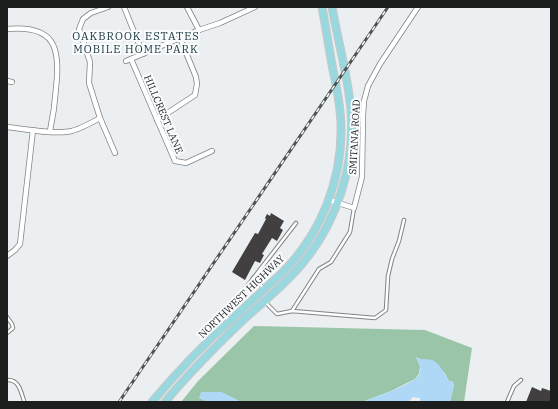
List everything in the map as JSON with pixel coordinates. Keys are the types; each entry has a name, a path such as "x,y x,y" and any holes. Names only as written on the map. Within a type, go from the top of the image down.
{"main road":[{"name":"NORTHWEST HIGHWAY","path":"152,402 195,354 283,272 315,230 329,200 338,169 341,127 339,100 322,7"},
{"name":"NORTHWEST HIGHWAY","path":"165,402 205,358 289,278 312,251 326,229 337,204 350,156 351,112 347,82 332,7"}],"street":[{"path":"108,7 91,13 83,19 79,29 90,62 89,83 100,118 115,152"},
{"path":"124,7 143,54"},
{"path":"187,7 199,30"},
{"path":"126,61 199,30 220,23 255,7"},
{"name":"SMITANA ROAD","path":"354,208 362,177 363,115 364,101 368,86 380,64 418,7"},
{"path":"7,29 33,30 43,34 49,39 55,49 58,59 58,71 50,131"},
{"path":"157,120 195,96 197,84 196,77 180,38"},
{"name":"HILLCREST LANE","path":"131,59 175,161 186,163 212,151"},
{"path":"7,127 33,130 71,131 84,127 100,118"},
{"path":"7,256 20,244 33,130"},
{"path":"329,200 337,204 354,208"}],"lane":[{"path":"292,311 319,270 331,262 350,232 354,208"},
{"path":"264,302 277,314 292,311 375,318 386,310 388,276 404,220"},
{"path":"228,322 226,316 228,311 296,223"},
{"path":"253,278 265,288"},
{"path":"7,318 12,324 13,328 7,333"},
{"path":"7,380 14,380 17,382 24,401"},
{"path":"507,402 514,386 521,380"}],"green space":[{"path":"254,326 425,330 472,348 464,402 450,402 454,385 452,381 449,381 444,372 429,360 422,360 416,357 420,366 419,374 415,379 391,391 362,402 241,402 221,392 199,398 209,402 181,402 198,381"}],"water":[{"path":"416,357 435,361 440,366 449,381 452,381 454,385 450,402 420,402 420,398 413,397 408,402 362,402 416,379 419,375 420,368"},
{"path":"201,392 221,392 241,402 209,402 199,398"}],"building":[{"path":"271,213 284,221 280,228 283,230 277,241 272,238 262,254 264,255 260,263 255,261 245,280 232,272 255,233 258,234 267,214 270,216"},
{"path":"532,387 541,391 542,388 551,391 551,402 526,402"}],"railway":[{"path":"119,402 388,7"}],"district":[{"name":"OAKBROOK ESTATES MOBILE HOME PARK","path":"136,42"}]}
